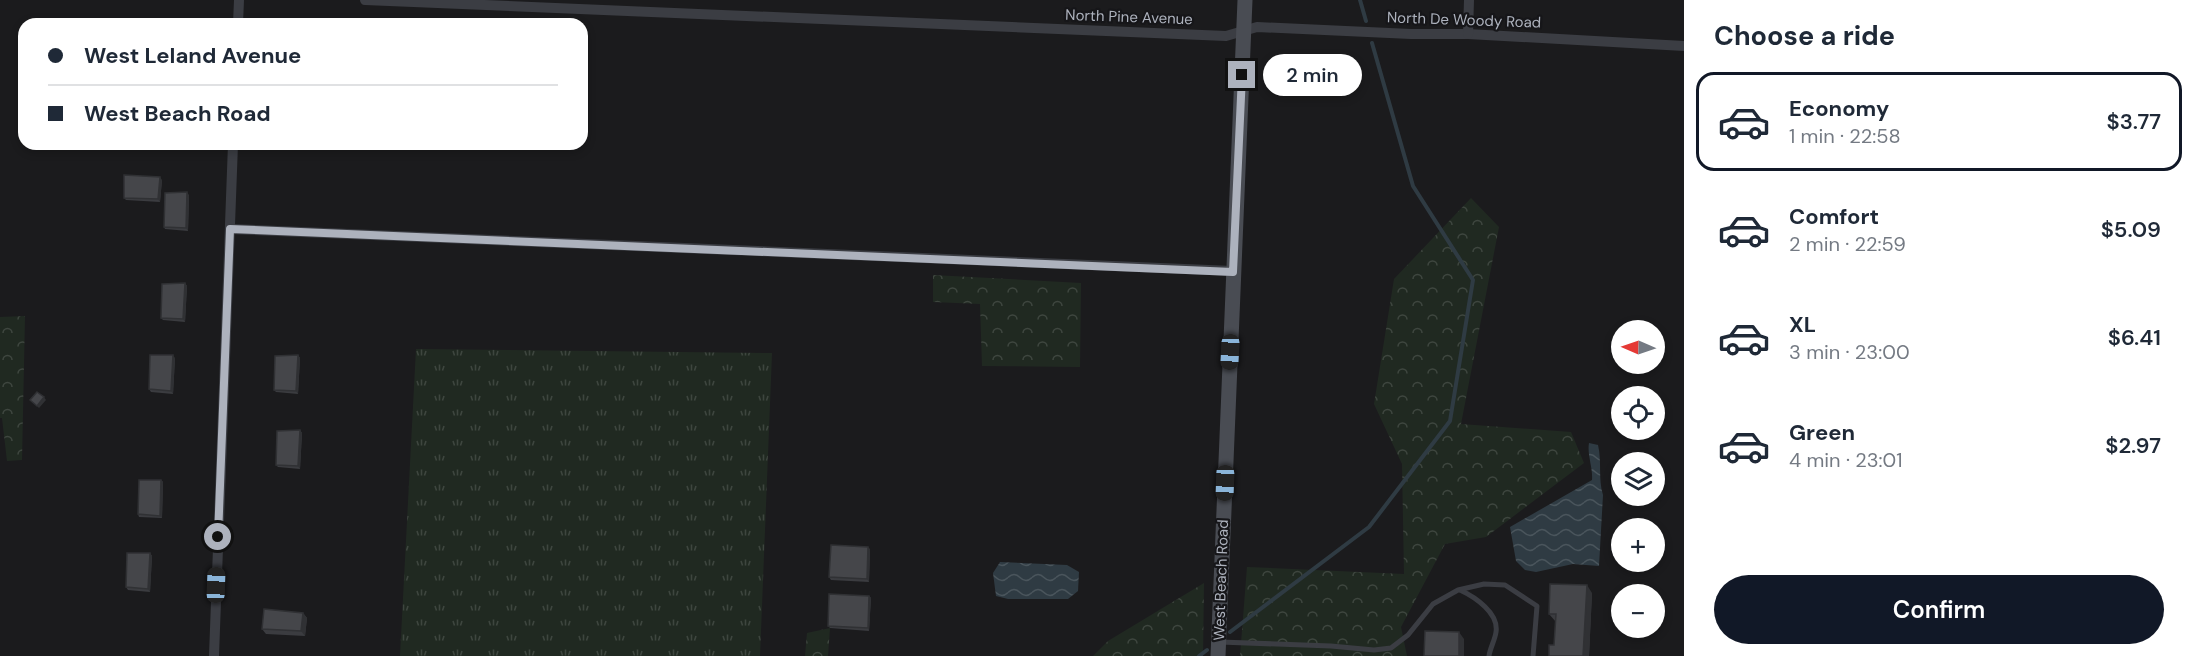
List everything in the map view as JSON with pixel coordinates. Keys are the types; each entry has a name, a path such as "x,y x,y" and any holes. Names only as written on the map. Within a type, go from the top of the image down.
{"street":[{"path":"238,18 239,0"},
{"name":"North Pine Avenue","path":"365,0 1226,36 1244,31"},
{"name":"West Beach Road","path":"1218,649 1245,0"},
{"path":"1468,34 1469,0"},
{"name":"North De Woody Road","path":"1244,31 1257,27 1411,34 1468,34 1684,46"},
{"path":"214,656 233,150"},
{"path":"230,229 1233,272"}],"lane":[{"path":"1218,649 1331,646 1374,650 1391,648 1408,635 1433,604 1458,590 1484,584 1504,585 1537,606 1533,656"},
{"path":"1458,590 1475,596 1489,611 1497,630 1489,656"}],"green space":[{"path":"1471,198 1499,227 1461,424 1571,432 1584,463 1486,537 1445,544 1401,627 1407,656 1240,656 1247,567 1404,574 1402,464 1374,404 1394,279"},
{"path":"933,275 1081,283 1080,367 982,366 980,304 933,302"},
{"path":"25,316 22,460 7,461 2,418 0,418 0,317"},
{"path":"416,349 772,353 760,656 400,656"},
{"path":"1204,583 1203,656 1093,656 1108,641"},
{"path":"830,628 828,656 805,656 807,633"}],"water":[{"path":"1589,443 1598,445 1600,458 1603,495 1599,566 1573,564 1536,572 1525,570 1516,561 1510,527 1592,480"},
{"path":"1000,562 1067,565 1079,572 1078,591 1068,599 1008,599 996,596 993,573"}],"building":[{"path":"124,175 160,177 158,199 124,198"},
{"path":"187,192 186,228 164,227 165,193"},
{"path":"185,283 183,319 161,318 162,284"},
{"path":"150,355 173,355 171,391 149,389"},
{"path":"298,355 296,391 274,390 275,356"},
{"path":"37,392 44,397 37,406 30,400"},
{"path":"300,430 298,466 276,465 277,431"},
{"path":"139,480 161,480 160,516 138,514"},
{"path":"831,545 868,547 867,579 829,577"},
{"path":"127,553 150,553 148,589 126,587"},
{"path":"1550,584 1587,585 1583,656 1549,656 1549,645 1554,645 1556,614 1549,614"},
{"path":"829,594 869,596 868,628 828,626"},
{"path":"264,609 303,613 301,631 262,629"},
{"path":"1425,631 1459,632 1459,656 1424,656"}],"waterway":[{"path":"1360,0 1366,21"},
{"path":"1230,632 1369,527 1450,421 1473,280 1413,186 1372,43"},
{"path":"1199,656 1207,650"}],"route":[{"path":"218,537 230,229 1233,272 1242,75"}]}
